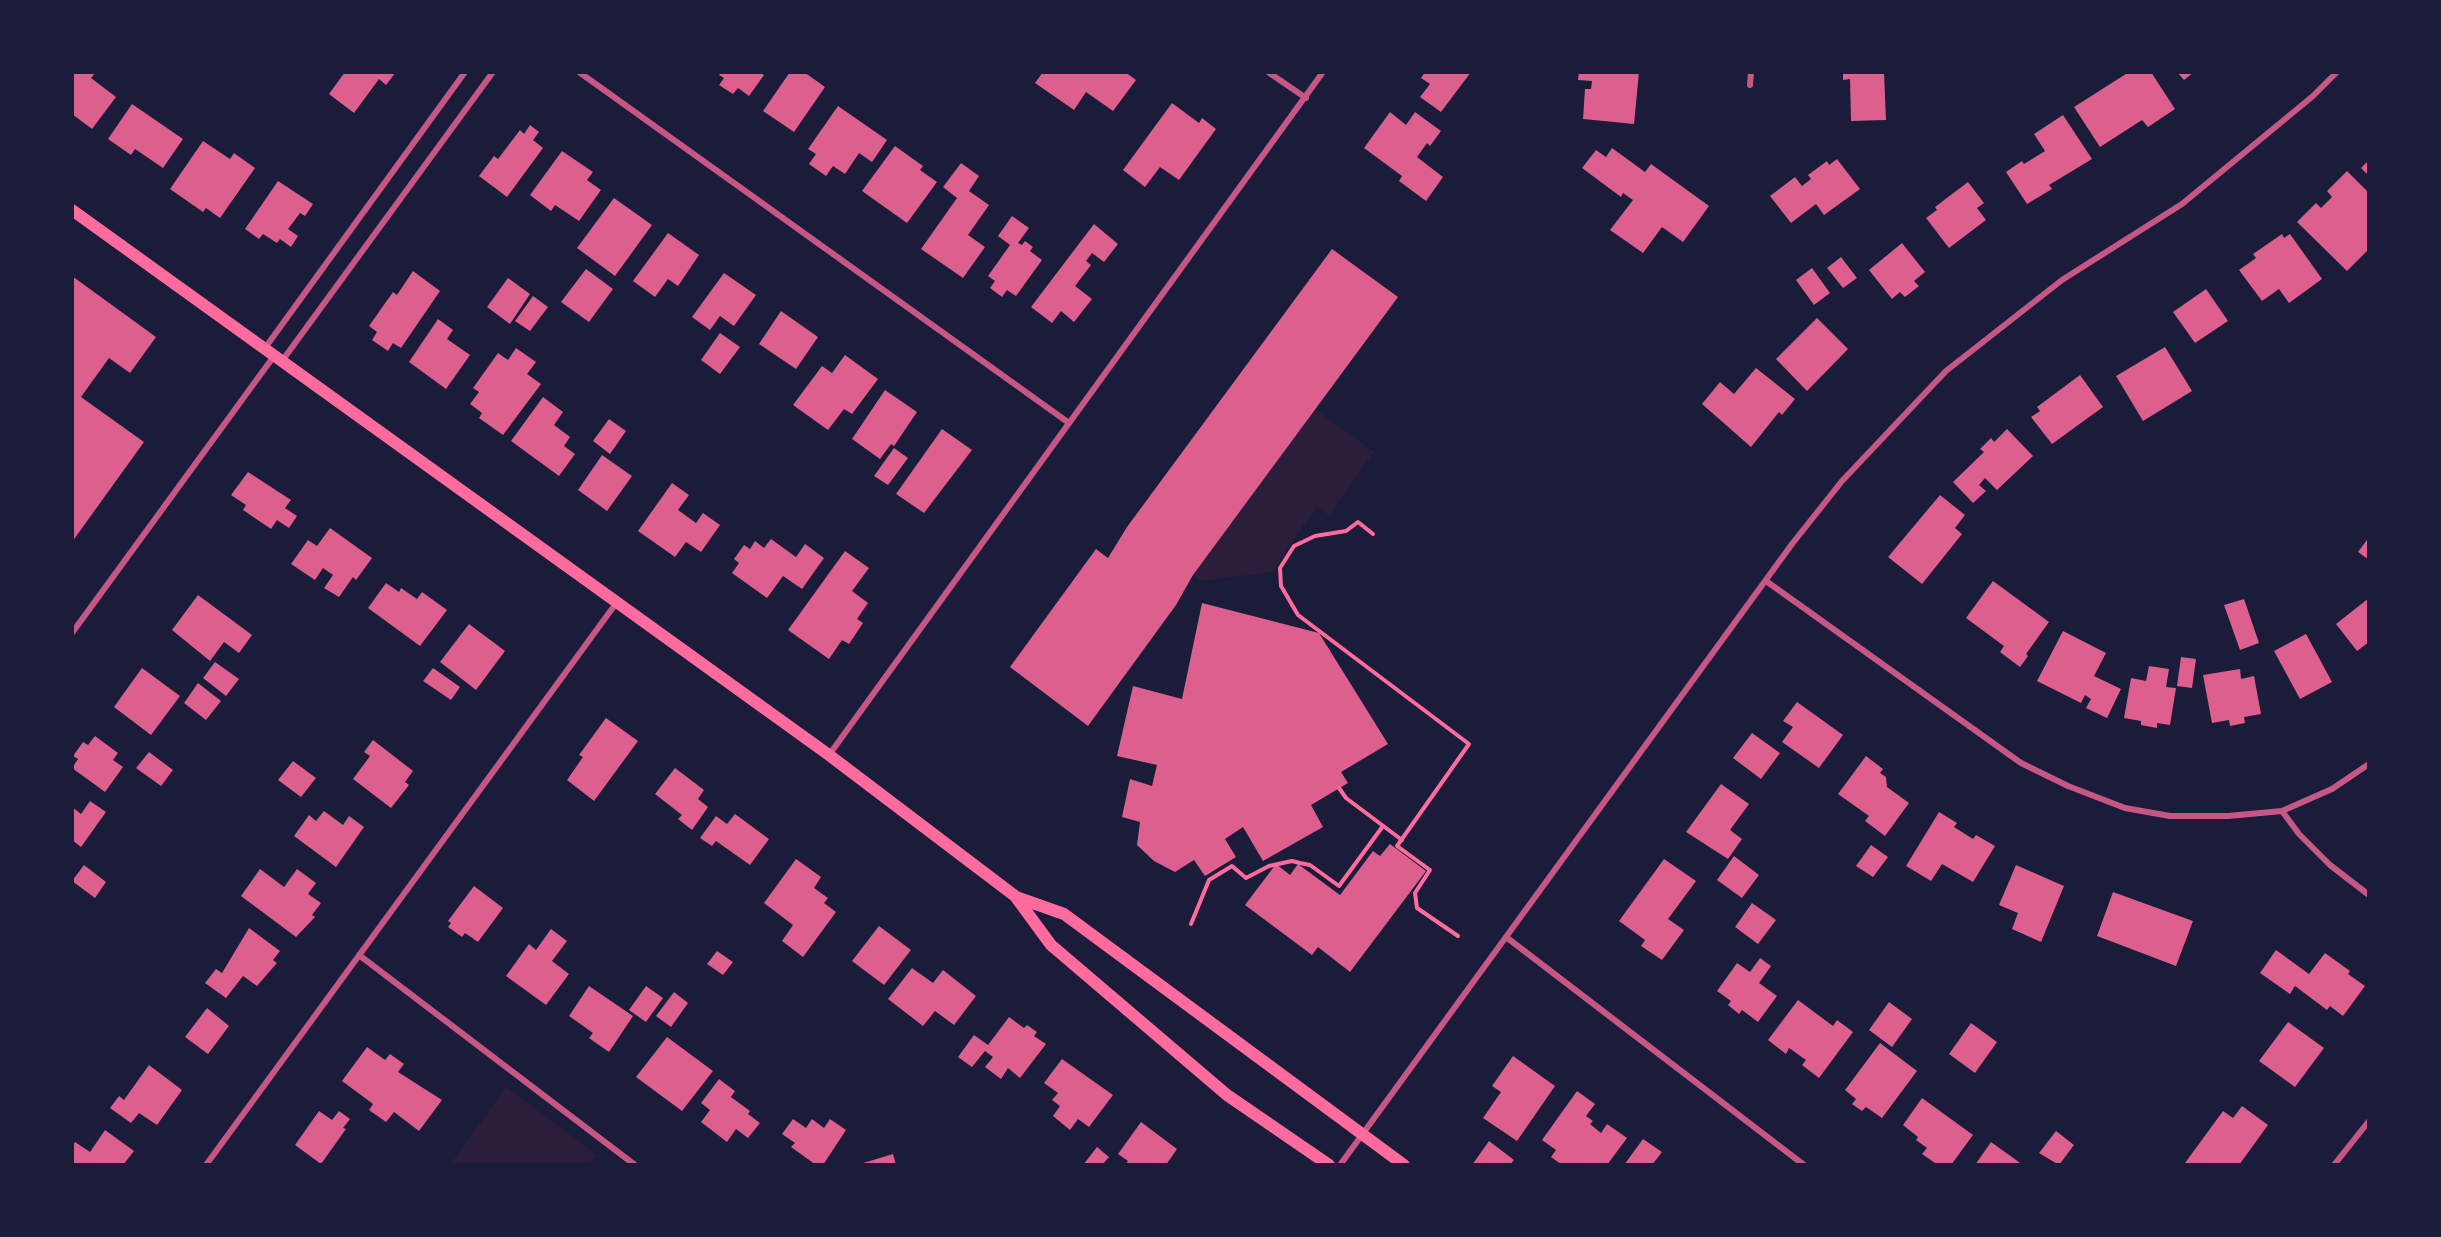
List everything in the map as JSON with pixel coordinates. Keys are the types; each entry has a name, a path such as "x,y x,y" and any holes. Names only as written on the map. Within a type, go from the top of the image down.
{"main road":[{"path":"72,210 829,754 1015,896 1051,945 1227,1095 1329,1165"},
{"path":"1015,896 1064,914 1404,1165"}],"street":[{"path":"273,356 465,72"},
{"path":"72,633 273,356 493,72"},
{"path":"579,72 1070,423"},
{"path":"1268,72 1305,99"},
{"path":"829,754 1323,72"},
{"path":"1750,85 1751,72"},
{"path":"1340,1165 1766,581 1842,481 1946,371 2062,280 2182,204 2313,96 2337,72"},
{"path":"1766,581 2021,763 2068,786 2125,808 2170,816 2228,816 2282,811 2332,789 2369,764"},
{"path":"207,1165 617,602"},
{"path":"2282,811 2299,834 2330,866 2369,895"},
{"path":"1506,937 1804,1165"},
{"path":"359,955 635,1165"},
{"path":"2334,1165 2369,1121"}],"path":[{"path":"1373,534 1358,522 1346,531 1315,536 1294,546 1280,568 1281,586 1298,615 1469,744 1397,846 1430,870 1415,893 1417,908 1458,936"},
{"path":"1339,788 1346,798 1402,840"},
{"path":"1191,924 1209,880 1232,866 1246,879 1269,866 1292,861 1300,862 1310,865 1339,886 1383,826"}],"shaded area":[{"path":"1315,409 1374,452 1329,515 1316,507 1272,572 1201,581 1193,575"},
{"path":"506,1087 597,1155 590,1165 450,1165"}],"building":[{"path":"72,72 96,72 91,78 116,97 92,129 72,114"},
{"path":"345,72 396,72 386,85 379,79 354,113 329,94"},
{"path":"721,72 759,72 764,75 749,96 738,88 733,94 719,85 724,78 719,75"},
{"path":"790,72 804,72 825,87 794,132 763,111"},
{"path":"1043,72 1125,72 1136,80 1113,111 1086,92 1074,110 1035,83"},
{"path":"1425,72 1471,72 1441,112 1420,97 1430,84 1421,78"},
{"path":"1579,72 1639,72 1634,124 1583,119 1585,89 1591,89 1592,81 1578,80"},
{"path":"1843,72 1884,72 1886,120 1851,121 1850,79 1843,80"},
{"path":"2129,72 2151,72 2175,109 2148,127 2142,120 2100,147 2074,107"},
{"path":"2177,72 2194,72 2184,80"},
{"path":"1172,103 1199,123 1202,118 1216,129 1179,180 1160,167 1145,187 1123,170"},
{"path":"132,104 183,139 163,168 135,149 131,155 108,139"},
{"path":"838,106 887,140 872,162 859,153 845,174 833,166 826,176 809,164 816,154 808,149"},
{"path":"1390,112 1406,125 1415,112 1441,131 1430,146 1427,143 1417,157 1443,177 1426,201 1399,181 1402,176 1364,148"},
{"path":"2063,115 2092,159 2049,185 2052,189 2027,204 2006,172 2022,161 2024,164 2045,151 2034,134"},
{"path":"530,125 539,132 533,140 543,148 507,197 479,176 494,156 498,159 520,130 524,134"},
{"path":"203,141 230,159 234,153 255,168 220,218 206,208 203,212 170,189"},
{"path":"895,146 923,166 920,170 937,182 907,223 862,191"},
{"path":"1612,148 1645,172 1651,164 1709,206 1683,242 1662,227 1643,253 1610,230 1633,200 1623,193 1621,197 1582,168 1596,150 1606,157"},
{"path":"562,151 593,172 587,180 601,190 579,221 555,205 551,211 530,195"},
{"path":"1837,159 1860,189 1824,215 1816,204 1791,223 1770,196 1795,177 1802,186 1811,179 1808,175 1827,161 1829,165"},
{"path":"2369,160 2369,176 2361,168"},
{"path":"961,163 979,176 969,191 989,205 968,235 985,247 963,278 921,249 957,198 943,187"},
{"path":"2347,171 2369,193 2369,249 2347,271 2297,222 2316,203 2321,208 2332,197 2327,191"},
{"path":"278,181 313,204 305,216 300,213 288,229 298,236 291,247 280,239 277,243 263,234 259,239 245,229"},
{"path":"1968,182 1984,203 1977,208 1986,220 1949,248 1926,218 1937,210 1935,207"},
{"path":"614,198 652,225 615,276 577,248"},
{"path":"1012,216 1029,228 1018,243 1022,245 1025,241 1033,247 1030,251 1042,260 1016,296 1007,290 1002,297 990,288 995,281 988,276 1010,245 998,236"},
{"path":"1094,224 1118,244 1104,262 1092,253 1086,261 1091,265 1075,286 1092,299 1074,322 1061,311 1052,323 1031,307"},
{"path":"668,233 699,255 678,286 668,279 655,297 633,281"},
{"path":"2282,234 2284,238 2290,234 2322,279 2289,303 2279,289 2262,301 2239,270 2256,258 2253,254"},
{"path":"1902,243 1925,272 1914,281 1919,286 1905,297 1900,292 1892,299 1869,270"},
{"path":"1332,249 1398,297 1193,575 1176,605 1088,726 1010,667 1096,549 1108,558 1127,527"},
{"path":"1841,257 1857,278 1843,288 1827,268"},
{"path":"1812,268 1830,293 1814,305 1796,280"},
{"path":"586,269 613,289 589,322 561,302"},
{"path":"413,271 440,291 401,348 393,343 388,351 372,340 377,332 369,326 393,292 397,295"},
{"path":"724,273 756,295 734,326 720,316 710,330 692,317"},
{"path":"72,276 156,337 130,373 109,358 81,397 144,442 72,542"},
{"path":"508,278 530,294 510,324 487,307"},
{"path":"2206,289 2228,321 2195,343 2173,312"},
{"path":"533,296 548,307 530,331 515,321"},
{"path":"781,311 818,337 796,369 759,344"},
{"path":"1817,318 1848,349 1807,391 1776,359"},
{"path":"438,319 453,330 447,339 470,355 446,389 409,362"},
{"path":"720,333 740,347 720,374 701,360"},
{"path":"2165,347 2192,391 2143,421 2116,376"},
{"path":"516,348 536,362 527,374 541,384 503,435 479,418 482,413 470,404 479,392 473,388 498,353 508,360"},
{"path":"845,355 878,379 852,414 844,409 828,430 793,405 822,366 832,373"},
{"path":"1756,368 1795,399 1782,415 1779,412 1751,447 1702,404 1720,382 1734,394"},
{"path":"2080,375 2103,407 2052,444 2031,417 2040,411 2037,407"},
{"path":"885,390 917,412 894,446 891,444 880,459 852,439"},
{"path":"543,397 563,412 554,425 570,437 564,446 575,454 559,476 511,441"},
{"path":"609,419 626,431 610,454 593,441"},
{"path":"942,429 972,450 924,513 896,494"},
{"path":"2007,429 2033,456 1997,490 1985,478 1979,485 1986,491 1973,503 1953,482 1984,452 1980,449 1991,438 1994,442"},
{"path":"894,448 908,458 888,485 874,476"},
{"path":"602,455 632,476 607,511 578,490"},
{"path":"248,472 291,500 285,508 297,516 289,528 277,520 271,529 243,510 246,505 231,495"},
{"path":"672,483 689,495 678,510 696,523 703,513 720,525 701,552 686,542 675,557 638,531"},
{"path":"1940,495 1965,515 1955,528 1962,534 1922,584 1888,557"},
{"path":"330,528 372,558 356,580 353,577 339,597 324,588 333,575 323,568 315,580 291,564 308,540 317,546"},
{"path":"2369,537 2369,560 2358,552"},
{"path":"771,539 796,557 805,544 824,558 802,589 783,576 767,598 732,573 739,563 734,559 744,545 750,549 755,541 764,548"},
{"path":"845,551 869,568 852,591 868,603 857,619 863,623 849,644 842,640 829,659 788,630"},
{"path":"1993,581 2049,622 2026,654 2028,656 2020,667 2000,652 2004,646 1966,618"},
{"path":"386,583 399,592 401,588 417,599 422,592 447,610 420,646 368,608"},
{"path":"198,595 252,635 239,653 224,642 210,661 172,630"},
{"path":"2369,598 2369,642 2357,651 2336,624"},
{"path":"2244,599 2259,643 2240,650 2224,605"},
{"path":"1202,603 1319,633 1388,744 1341,772 1348,783 1311,805 1323,827 1263,861 1243,827 1225,839 1236,857 1205,876 1194,860 1175,872 1154,861 1137,845 1140,822 1122,817 1130,779 1152,786 1157,765 1117,756 1133,686 1182,699"},
{"path":"469,624 505,651 476,690 440,662"},
{"path":"2063,631 2106,653 2094,676 2121,689 2107,718 2086,708 2091,699 2085,695 2081,703 2037,681"},
{"path":"2306,634 2332,682 2300,699 2274,651"},
{"path":"2181,657 2196,659 2192,688 2177,686"},
{"path":"215,662 239,679 226,696 203,678"},
{"path":"2149,666 2169,669 2166,687 2176,688 2170,725 2157,723 2157,728 2141,725 2141,721 2124,718 2131,678 2146,681"},
{"path":"142,668 180,696 151,735 114,707"},
{"path":"433,668 460,687 451,700 423,681"},
{"path":"2240,669 2241,679 2254,676 2261,714 2244,717 2245,723 2230,726 2229,720 2212,723 2203,675"},
{"path":"198,683 221,701 206,720 184,703"},
{"path":"1797,702 1843,735 1819,768 1782,742 1793,727 1783,721"},
{"path":"606,718 638,741 594,801 567,780 583,757 579,755"},
{"path":"1752,733 1780,753 1761,779 1733,758"},
{"path":"95,736 118,753 113,760 123,767 105,792 72,768 78,759 73,756 83,742 88,745"},
{"path":"373,740 413,771 405,782 409,785 391,808 353,779 370,756 364,752"},
{"path":"149,752 173,770 161,786 136,768"},
{"path":"1866,756 1883,769 1880,773 1886,777 1887,787 1909,803 1885,836 1865,821 1869,816 1838,794"},
{"path":"293,761 316,778 301,797 278,780"},
{"path":"675,768 704,790 698,799 708,807 692,830 678,819 682,815 655,794"},
{"path":"1721,784 1749,804 1730,830 1742,839 1728,859 1686,832"},
{"path":"90,801 106,812 81,847 72,840 72,807 81,814"},
{"path":"324,811 343,825 349,816 364,827 336,867 294,836 309,815 316,821"},
{"path":"1939,812 1957,823 1954,827 1973,839 1976,835 1995,846 1973,882 1942,864 1931,881 1906,866"},
{"path":"735,814 769,839 750,865 716,841 712,846 700,838 716,816 727,824"},
{"path":"1390,844 1426,871 1350,972 1318,947 1312,955 1245,905 1276,864 1290,875 1298,864 1340,895 1373,851 1380,856"},
{"path":"1871,845 1888,857 1873,877 1856,866"},
{"path":"1734,856 1759,875 1742,898 1717,880"},
{"path":"796,859 821,877 814,888 828,898 824,903 836,912 803,957 782,941 793,925 764,903"},
{"path":"1664,859 1696,881 1668,919 1684,930 1662,960 1641,946 1645,940 1619,921"},
{"path":"84,865 106,882 95,898 72,881"},
{"path":"2016,865 2064,886 2041,942 2012,929 2018,913 1999,905"},
{"path":"260,869 284,887 297,869 316,883 308,894 321,903 312,915 315,917 296,937 241,896"},
{"path":"474,886 503,908 478,942 465,933 462,937 448,927 451,923 448,921"},
{"path":"2113,892 2193,921 2176,966 2097,936"},
{"path":"1752,903 1776,920 1758,944 1735,927"},
{"path":"879,926 911,950 884,985 852,961"},
{"path":"249,928 280,951 273,960 277,963 257,986 243,976 226,998 205,983 216,969 222,973"},
{"path":"551,929 567,941 552,961 569,974 546,1005 506,976 529,944 536,950"},
{"path":"2276,950 2309,974 2325,953 2350,971 2348,974 2365,986 2343,1016 2330,1006 2327,1010 2295,986 2290,994 2260,973"},
{"path":"717,951 733,962 723,975 707,964"},
{"path":"1760,958 1771,966 1759,983 1777,996 1758,1022 1742,1010 1739,1014 1728,1005 1731,1001 1717,991 1737,963 1750,972"},
{"path":"912,968 933,983 943,970 976,996 954,1025 935,1011 923,1026 888,999"},
{"path":"589,986 633,1016 609,1052 589,1038 593,1033 569,1016"},
{"path":"646,986 663,998 646,1022 629,1010"},
{"path":"674,992 688,1003 671,1027 656,1016"},
{"path":"1798,1000 1833,1026 1837,1020 1853,1032 1819,1078 1802,1065 1806,1060 1789,1048 1786,1054 1768,1040"},
{"path":"1889,1002 1912,1019 1892,1047 1869,1030"},
{"path":"207,1008 229,1026 208,1054 185,1037"},
{"path":"1009,1017 1024,1028 1027,1025 1037,1032 1034,1036 1046,1044 1020,1078 1008,1068 1001,1079 985,1067 993,1057 985,1051 972,1067 958,1057 974,1035 988,1045"},
{"path":"2288,1022 2324,1048 2295,1087 2259,1061"},
{"path":"1971,1023 1997,1042 1975,1073 1949,1054"},
{"path":"667,1037 713,1071 682,1111 636,1077"},
{"path":"1880,1043 1917,1071 1882,1118 1866,1107 1862,1111 1852,1104 1856,1099 1845,1090"},
{"path":"367,1047 385,1060 390,1054 404,1064 398,1072 442,1100 419,1131 394,1112 386,1122 369,1110 373,1104 342,1081"},
{"path":"1513,1056 1555,1086 1517,1141 1483,1118 1501,1092 1492,1086"},
{"path":"1062,1059 1113,1095 1089,1127 1078,1119 1070,1130 1053,1116 1060,1106 1052,1100 1058,1093 1044,1083"},
{"path":"149,1065 182,1090 157,1125 139,1113 131,1123 110,1108 119,1096 124,1100"},
{"path":"719,1079 735,1091 731,1097 750,1111 748,1114 760,1123 748,1138 736,1129 727,1142 701,1122 710,1110 701,1103"},
{"path":"1577,1091 1595,1104 1586,1116 1593,1121 1590,1124 1601,1133 1607,1124 1627,1138 1607,1165 1562,1165 1551,1157 1556,1150 1542,1140"},
{"path":"1922,1098 1973,1135 1951,1165 1938,1165 1922,1154 1927,1148 1916,1140 1918,1137 1903,1125"},
{"path":"2242,1106 2268,1125 2239,1165 2185,1163 2223,1111 2233,1118"},
{"path":"319,1111 332,1120 339,1111 350,1119 343,1128 346,1129 321,1164 295,1145"},
{"path":"793,1119 806,1128 812,1119 824,1128 830,1119 846,1130 823,1165 816,1165 791,1147 795,1143 782,1134"},
{"path":"1141,1122 1177,1149 1166,1165 1125,1165 1128,1161 1118,1154"},
{"path":"105,1130 134,1151 123,1165 72,1165 72,1146 75,1142 90,1152"},
{"path":"2056,1131 2074,1145 2059,1165 2039,1153"},
{"path":"1643,1139 1662,1152 1652,1165 1624,1165"},
{"path":"1489,1141 1514,1160 1510,1165 1472,1165"},
{"path":"1991,1142 2023,1165 1975,1165"},
{"path":"1097,1147 1109,1157 1102,1165 1083,1165"},
{"path":"893,1154 896,1165 860,1165 860,1164"}]}
